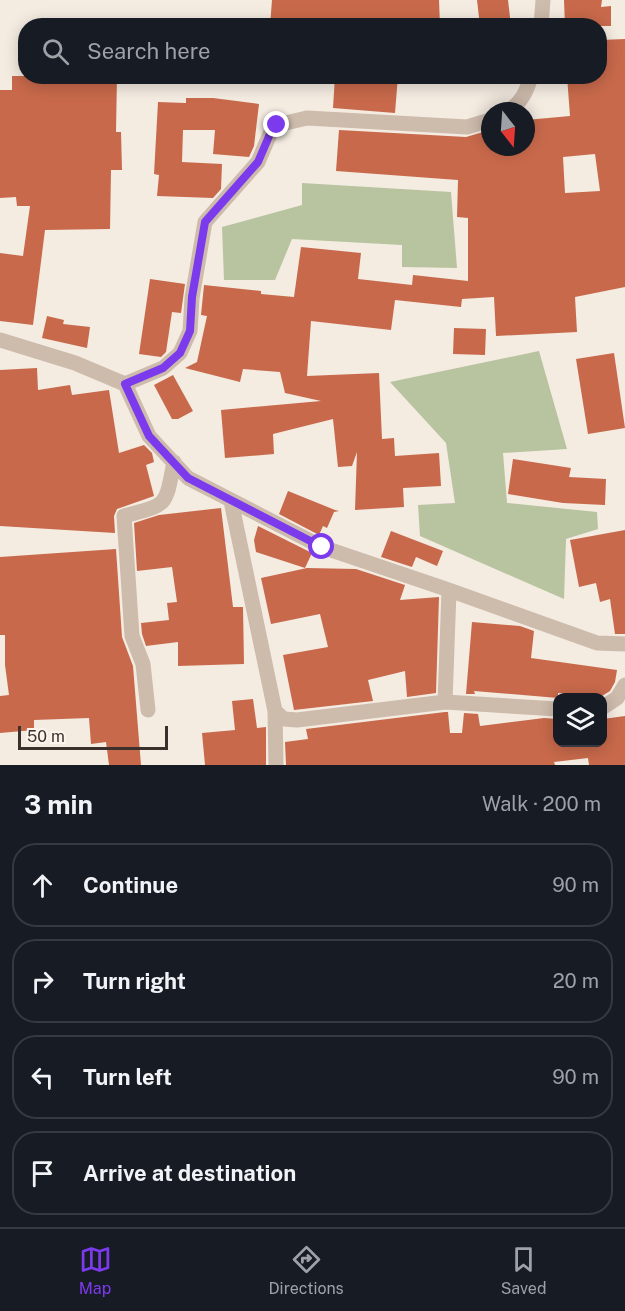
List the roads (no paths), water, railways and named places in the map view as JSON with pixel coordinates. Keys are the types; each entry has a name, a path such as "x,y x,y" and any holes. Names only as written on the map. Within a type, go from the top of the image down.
{"street":[{"path":"542,18 543,0"},
{"path":"520,102 529,84"},
{"path":"125,384 163,368 180,353 190,331 192,297 205,222 258,162 270,134 277,125 307,118 467,127 481,123"},
{"path":"0,340 75,363 125,384 149,436 188,478 322,547 597,643 625,644"},
{"path":"148,710 143,664 132,636 124,516 159,506 168,495 174,462"},
{"path":"231,501 275,711 276,765"},
{"path":"445,702 449,590"},
{"path":"607,705 617,698 625,685"},
{"path":"275,711 284,718 297,720 445,702 553,709"}]}
